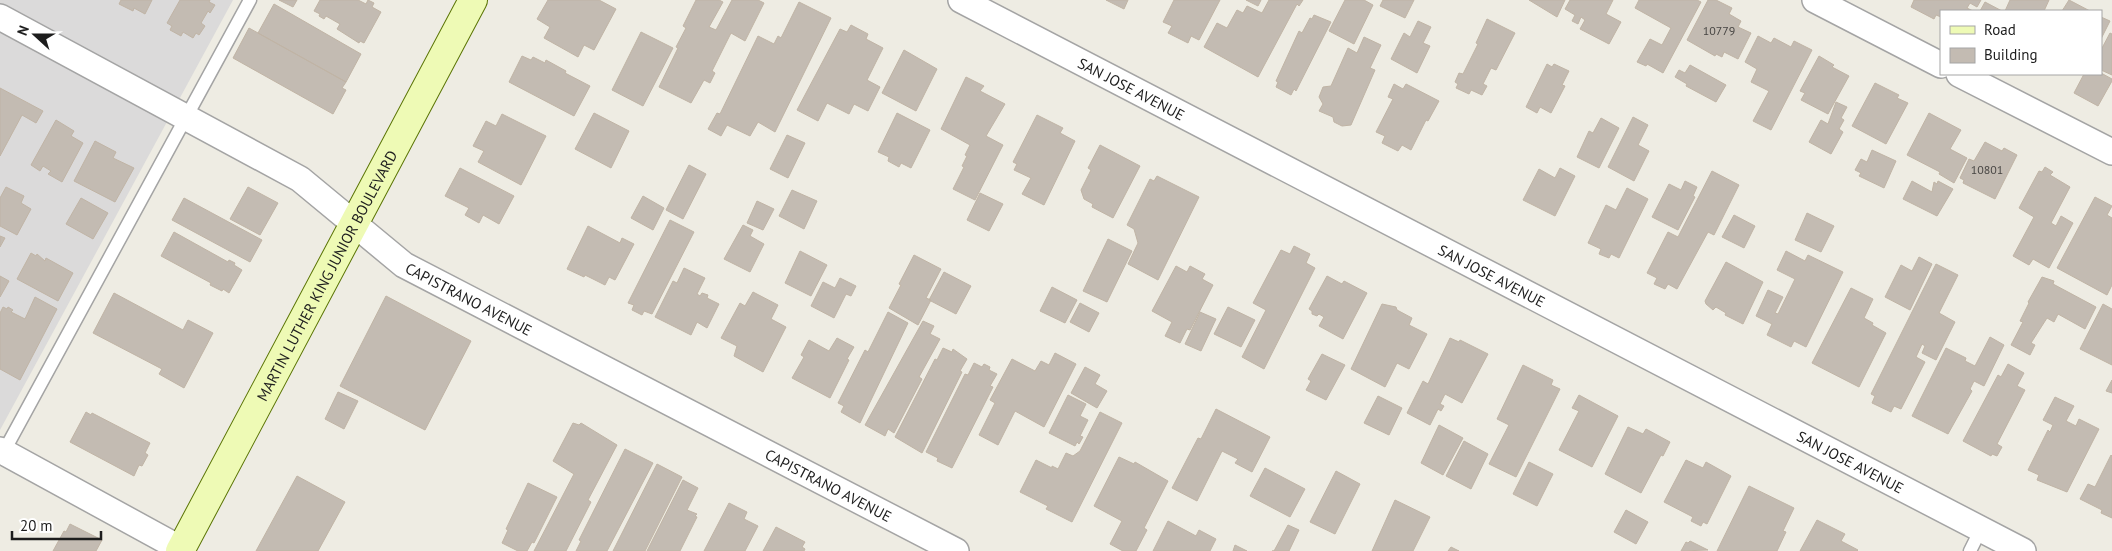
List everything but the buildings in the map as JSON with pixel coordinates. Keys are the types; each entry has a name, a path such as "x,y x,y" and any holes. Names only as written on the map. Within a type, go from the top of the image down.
{"main road":[{"name":"MARTIN LUTHER KING JUNIOR BOULEVARD","path":"180,550 353,223 474,0"}],"street":[{"name":"SAN JOSE AVENUE","path":"961,0 2023,551"},
{"path":"1815,0 1940,64"},
{"name":"CAPISTRANO AVENUE","path":"0,17 300,180 404,265 956,551"},
{"path":"1961,75 2112,152"},
{"path":"1,454 180,550"}],"lane":[{"path":"1,454 250,0"},
{"path":"1970,551 1981,529"}],"shaded area":[{"path":"0,0 233,0 0,430"}]}
